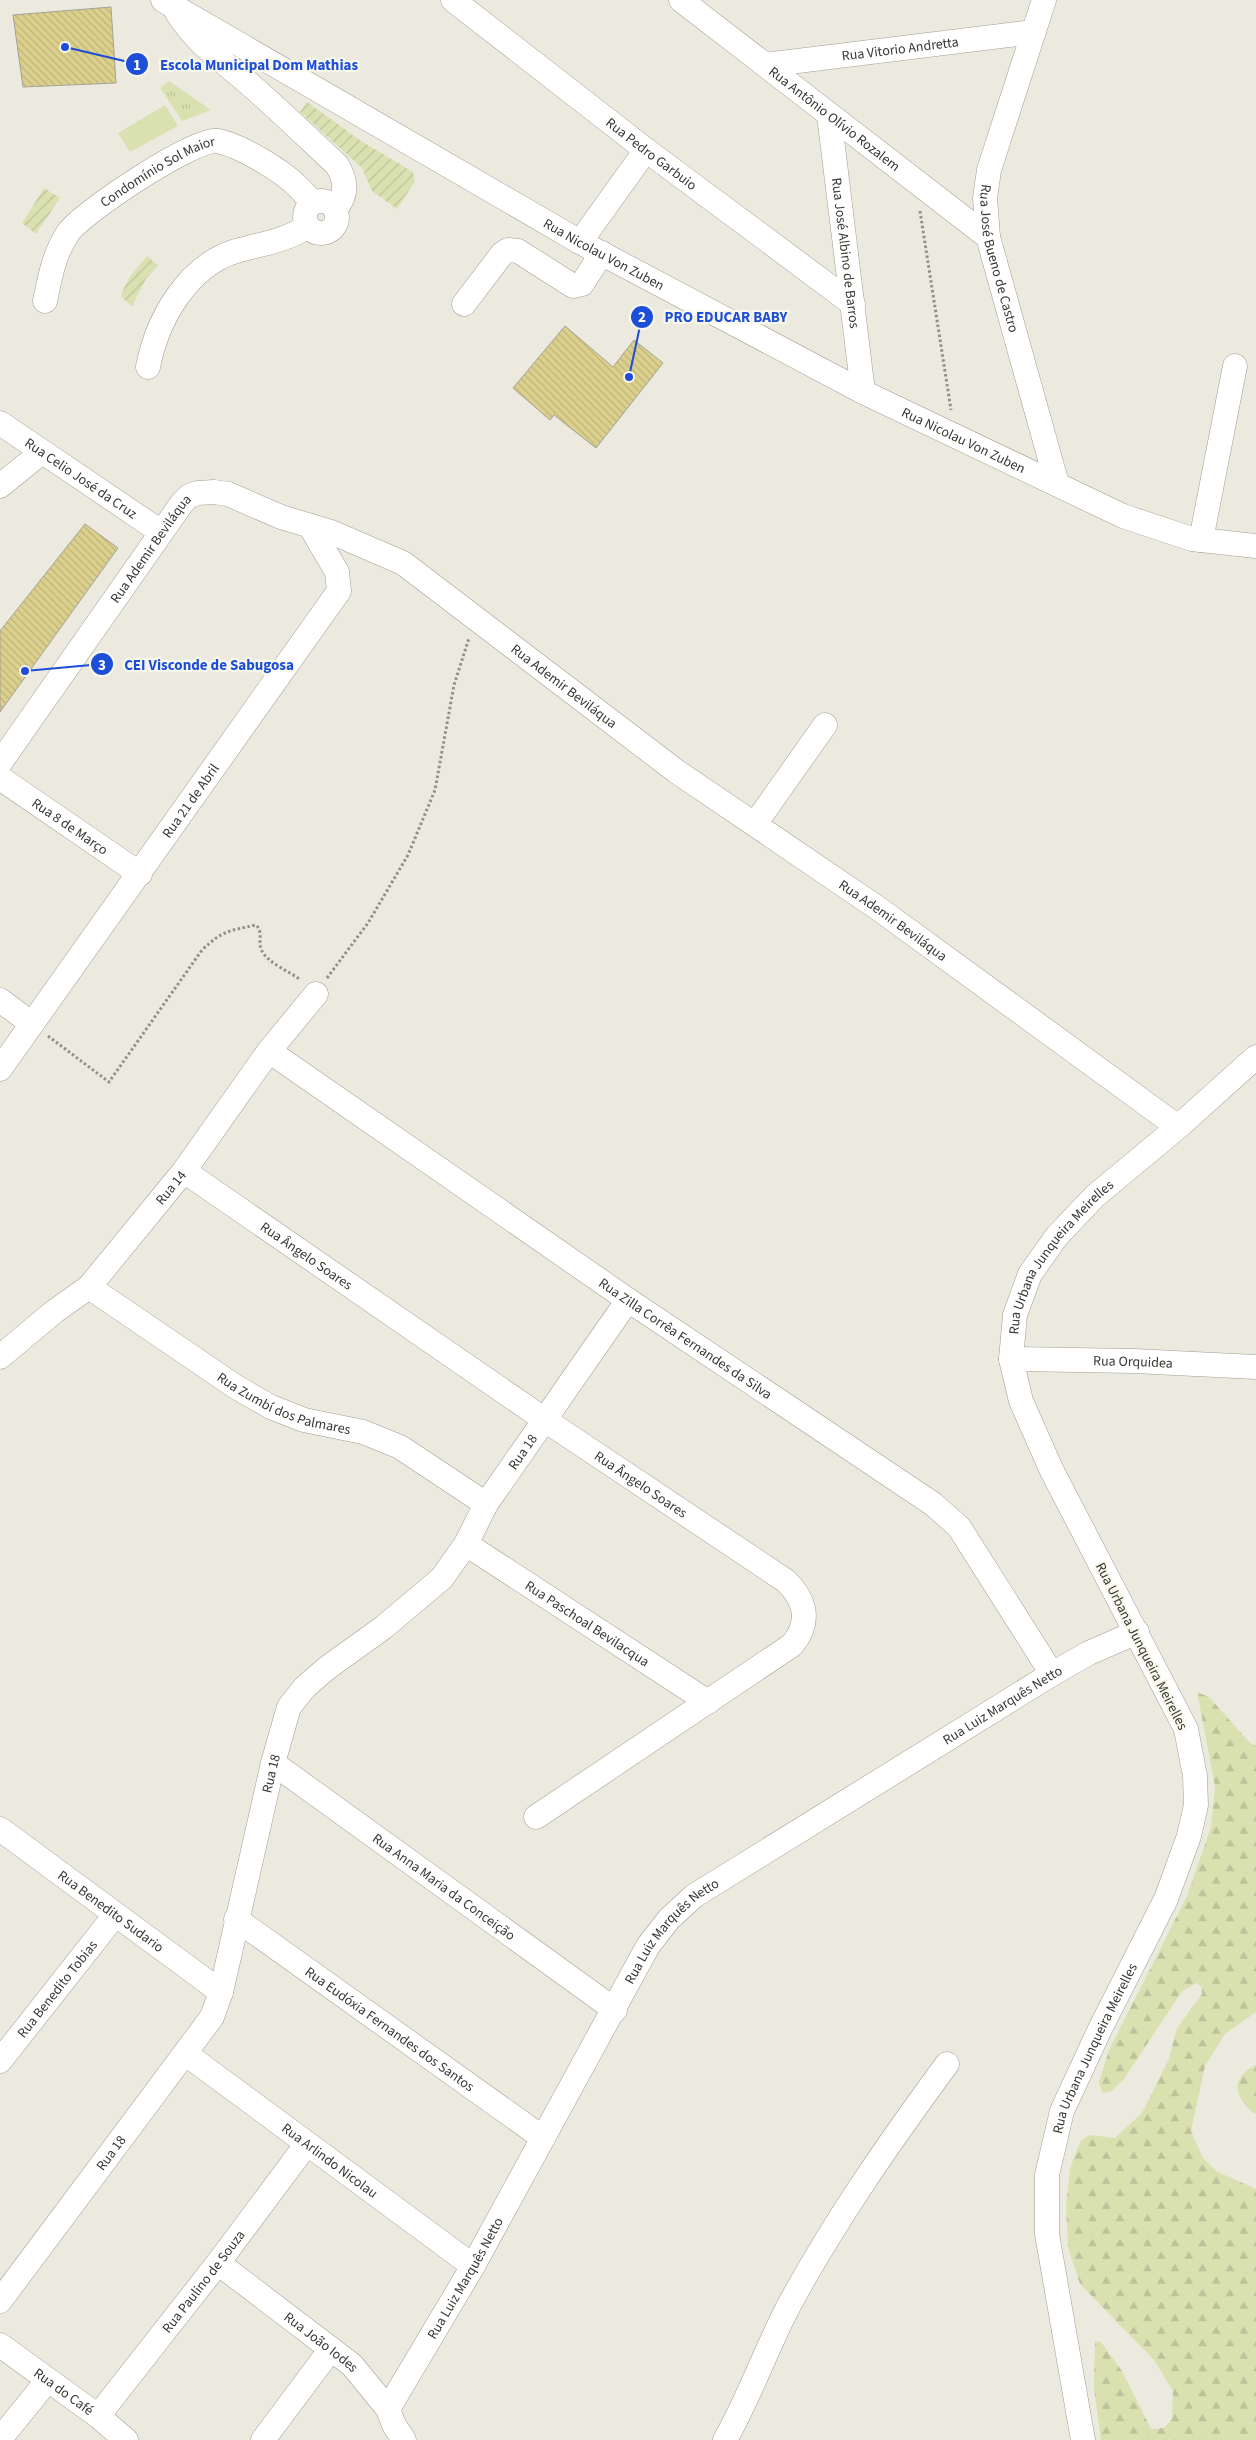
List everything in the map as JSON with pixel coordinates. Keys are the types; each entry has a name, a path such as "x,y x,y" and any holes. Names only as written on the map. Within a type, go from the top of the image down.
{"street":[{"name":"Rua Antônio Olívio Rozalem","path":"681,0 988,237"},
{"name":"Rua José Bueno de Castro","path":"1044,0 989,170 985,198 988,237 1057,484"},
{"path":"168,3 191,34 202,45 246,81 337,164 345,190 340,203 324,205"},
{"name":"Rua Nicolau Von Zuben","path":"168,3 327,93 580,242 864,392 1123,516 1201,540 1256,546"},
{"name":"Rua Pedro Garbuio","path":"464,4 646,150 852,304"},
{"name":"Rua Vitorio Andretta","path":"765,65 1034,32"},
{"name":"Rua José Albino de Barros","path":"829,115 864,392"},
{"name":"Condomínio Sol Maior","path":"45,301 53,262 58,250 68,233 80,219 133,183 202,143 218,141 258,159 324,205"},
{"path":"580,242 646,150"},
{"path":"148,367 156,336 168,308 184,288 207,266 234,252 286,238 308,226 317,233 332,229 337,219 324,205"},
{"path":"464,304 502,254 508,250 518,251 573,286 582,284 602,253"},
{"path":"1201,540 1235,366"},
{"name":"Rua Celio José da Cruz","path":"0,423 161,532"},
{"path":"0,486 42,452"},
{"name":"Rua Ademir Beviláqua","path":"0,763 182,503 189,496 214,492 228,494 281,517 332,532 404,563 676,771 878,909 1178,1128"},
{"name":"Rua 21 de Abril","path":"0,1070 338,591 337,572 310,526"},
{"path":"754,824 825,725"},
{"name":"Rua 8 de Março","path":"0,778 140,874"},
{"name":"Rua 14","path":"0,1357 55,1311 89,1287 184,1171 269,1052 319,989"},
{"path":"0,1000 32,1024"},
{"name":"Rua Zilla Corrêa Fernandes da Silva","path":"269,1052 628,1300 933,1504 958,1527 1052,1674"},
{"name":"Rua Urbana Junqueira Meirelles","path":"1083,2440 1047,2234 1047,2175 1062,2111 1100,2029 1166,1899 1189,1836 1196,1805 1195,1776 1186,1729 1048,1462 1021,1401 1011,1359 1015,1315 1030,1274 1057,1236 1095,1196 1178,1128 1256,1057"},
{"name":"Rua Ângelo Soares","path":"184,1171 545,1420 786,1581 802,1601 804,1616 798,1638 792,1645 536,1816"},
{"name":"Rua Zumbí dos Palmares","path":"89,1287 236,1387 271,1407 304,1420 363,1432 400,1447 486,1504"},
{"name":"Rua 18","path":"0,2301 212,2018 221,1992 236,1919 273,1763 290,1707 305,1687 327,1668 417,1602 442,1578 466,1544 486,1504 628,1300"},
{"name":"Rua Orquidea","path":"1011,1359 1143,1361 1256,1367"},
{"name":"Rua Paschoal Bevilacqua","path":"466,1544 708,1702"},
{"name":"Rua Luiz Marquês Netto","path":"388,2409 473,2266 615,2010 648,1946 669,1919 694,1896 1052,1674 1089,1653 1137,1632"},
{"name":"Rua Anna Maria da Conceição","path":"273,1763 615,2010"},
{"name":"Rua Benedito Sudario","path":"0,1829 114,1915 221,1992"},
{"name":"Rua Benedito Tobias","path":"0,2061 114,1915"},
{"name":"Rua Eudóxia Fernandes dos Santos","path":"236,1919 543,2138"},
{"name":"Rua Arlindo Nicolau","path":"186,2054 306,2145 473,2266"},
{"path":"725,2440 742,2410 787,2310 841,2216 886,2145 947,2064"},
{"name":"Rua Paulino de Souza","path":"98,2416 218,2263 306,2145"},
{"name":"Rua João Iodes","path":"218,2263 352,2364 388,2409 394,2426 404,2440"},
{"name":"Rua do Café","path":"0,2345 47,2381 98,2416 126,2440"},
{"path":"263,2440 330,2348"},
{"path":"0,2439 47,2381"}],"path":[{"path":"915,181 956,436"},
{"path":"319,989 368,924 408,855 436,790 454,685 475,616"},
{"path":"32,1024 109,1082 202,950 218,935 226,931 256,925 261,933 262,951 267,957 308,985 316,980 319,989"}],"green space":[{"path":"169,81 211,110 182,121 160,88"},
{"path":"307,102 361,141 413,172 415,181 397,209 372,191 362,168 300,112"},
{"path":"165,105 178,126 130,152 118,133"},
{"path":"44,188 60,198 36,234 22,223"},
{"path":"147,256 158,265 146,279 132,306 121,297 123,290 135,270"},
{"path":"1197,1692 1209,1697 1249,1742 1256,1746 1256,2012 1225,2034 1205,2066 1191,2131 1203,2158 1216,2171 1256,2189 1256,2440 1101,2440 1094,2388 1095,2341 1101,2342 1122,2371 1151,2429 1164,2428 1172,2419 1173,2391 1154,2360 1080,2284 1068,2247 1066,2206 1070,2168 1081,2140 1090,2135 1115,2138 1142,2113 1169,2059 1177,2028 1202,1994 1202,1987 1196,1983 1182,1991 1124,2079 1112,2091 1102,2093 1099,2082 1109,2050 1187,1896 1211,1827 1215,1786"},
{"path":"1256,2065 1256,2114 1249,2110 1240,2097 1238,2086 1241,2076"}],"building":[{"path":"111,7 116,83 23,87 13,15"},
{"path":"565,326 613,367 634,340 663,363 596,448 554,415 550,420 513,388"},
{"path":"85,524 118,548 0,712 0,631"}],"place":[{"name":"Escola Municipal Dom Mathias","path":"65,47"},
{"name":"PRO EDUCAR BABY","path":"629,377"},
{"name":"CEI Visconde de Sabugosa","path":"25,671"}]}
